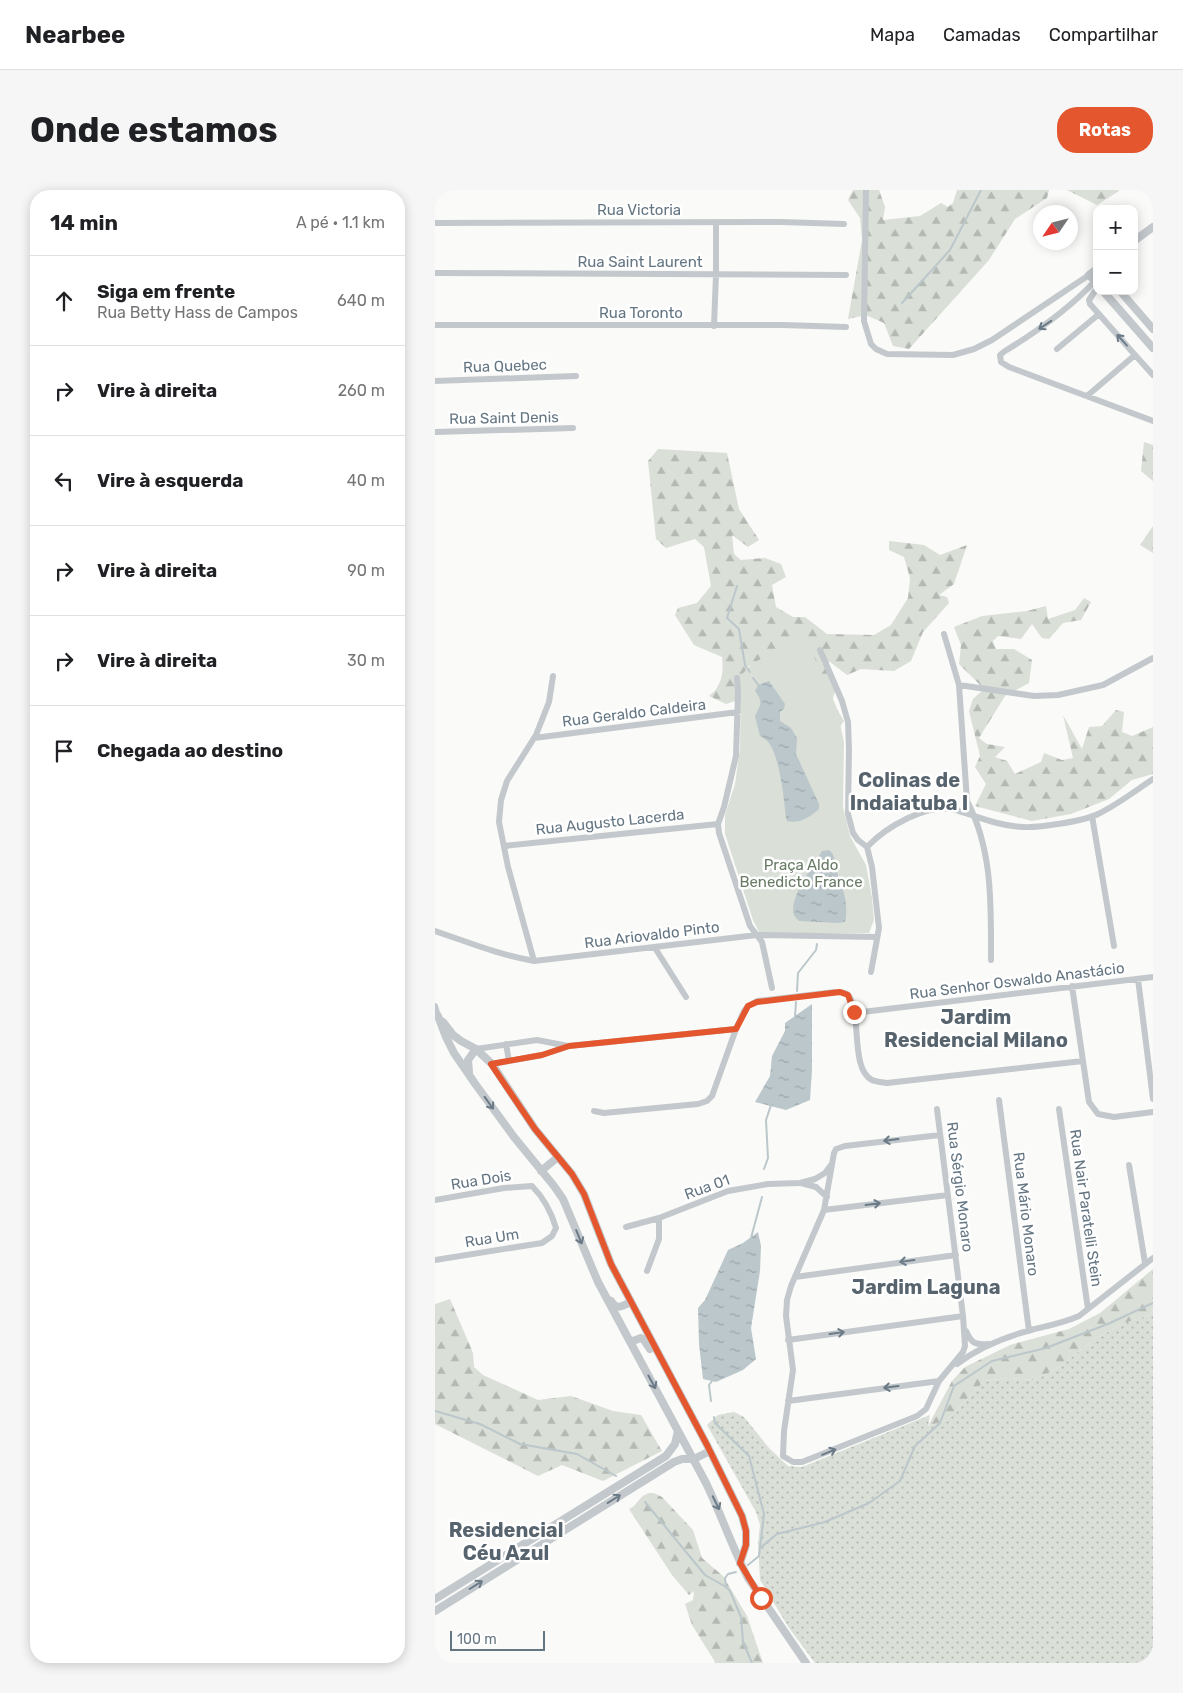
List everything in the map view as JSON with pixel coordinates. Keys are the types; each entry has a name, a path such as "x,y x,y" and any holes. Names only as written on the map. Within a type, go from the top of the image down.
{"street":[{"path":"866,190 864,321 871,344 881,352 887,354 953,355 974,349 992,340 1093,272"},
{"name":"Rua Victoria","path":"435,223 781,222 844,224"},
{"path":"714,326 716,223"},
{"path":"1138,239 1151,231"},
{"name":"Rua Saint Laurent","path":"435,273 846,275"},
{"path":"1089,275 1093,280"},
{"path":"1093,287 1053,319 1000,356 1001,362 1009,367 1153,421"},
{"path":"1093,291 1089,300 1090,304 1153,375"},
{"path":"1107,295 1153,348"},
{"path":"1112,301 1117,295"},
{"path":"1123,295 1153,329"},
{"path":"1057,349 1099,314"},
{"name":"Rua Toronto","path":"435,325 846,327"},
{"path":"1087,396 1135,355"},
{"name":"Rua Quebec","path":"435,381 575,376"},
{"name":"Rua Saint Denis","path":"435,432 573,428"},
{"path":"944,634 959,685 967,801 976,817 987,860 991,896 991,960"},
{"path":"820,650 842,700 848,722 848,814 853,832 858,840 867,847 876,896 879,928 871,972"},
{"path":"959,685 1034,696 1058,695 1103,685 1153,658"},
{"path":"534,960 499,822 501,800 507,781 534,738 549,702 553,676"},
{"path":"737,678 736,756 718,824 719,833 750,926 761,942 772,988"},
{"name":"Rua Geraldo Caldeira","path":"534,738 738,712"},
{"path":"867,847 892,828 924,811 940,809 954,810 995,824 1024,828 1071,822 1097,815 1153,779"},
{"path":"1092,816 1114,946"},
{"name":"Rua Augusto Lacerda","path":"504,846 718,824"},
{"name":"Rua Ariovaldo Pinto","path":"435,931 490,951 516,958 534,960 655,948 757,935 877,937"},
{"path":"655,948 686,997"},
{"name":"Rua Senhor Oswaldo Anastácio","path":"854,1012 1153,977"},
{"path":"1138,979 1153,1099"},
{"path":"1072,986 1089,1102 1098,1114 1114,1117 1153,1112"},
{"path":"594,1111 604,1113 698,1104 707,1101 712,1096 736,1029 748,1006 757,1002 840,992 848,995 854,1012 861,1068 871,1080 887,1083 1083,1061"},
{"path":"435,1006 446,1037 470,1076 514,1137 563,1199 598,1282 694,1459 722,1516 740,1563 748,1578 806,1663"},
{"path":"438,1016 453,1035 476,1049 491,1064 535,1129 572,1174 584,1194 611,1264 710,1451 742,1516 746,1531 746,1545 740,1563"},
{"path":"491,1064 542,1055 569,1046 736,1029"},
{"path":"470,1076 467,1063 476,1049 537,1040 569,1046"},
{"path":"506,1044 509,1061"},
{"name":"Rua Mário Monaro","path":"999,1100 1029,1331"},
{"name":"Rua Sérgio Monaro","path":"937,1109 965,1327"},
{"name":"Rua Nair Paratelli Stein","path":"1059,1109 1088,1309"},
{"path":"940,1135 845,1146 836,1149 833,1154 824,1210 791,1286 787,1300 785,1316 793,1370 783,1432 783,1456 793,1462 802,1462 917,1416 926,1409 939,1381 963,1352 965,1346 965,1327"},
{"path":"541,1171 558,1157"},
{"name":"Rua 01","path":"626,1226 659,1218 728,1191 768,1184 800,1183 821,1177 832,1164"},
{"path":"1129,1165 1145,1264"},
{"name":"Rua 01","path":"800,1183 816,1187 827,1197"},
{"name":"Rua Dois","path":"435,1200 505,1188 532,1186 543,1197 551,1214 556,1228 552,1236"},
{"path":"824,1210 948,1195"},
{"path":"647,1271 659,1239 659,1218"},
{"name":"Rua Um","path":"435,1260 542,1242 552,1236"},
{"path":"795,1277 956,1254"},
{"path":"950,1369 992,1344 1029,1331 1067,1321 1088,1309 1153,1258"},
{"path":"598,1282 615,1307 621,1307 631,1302"},
{"path":"788,1340 963,1316"},
{"path":"965,1327 969,1340 973,1344 992,1344"},
{"path":"629,1342 637,1338 644,1340 669,1375"},
{"path":"788,1401 939,1381"},
{"path":"435,1599 666,1456 675,1444 679,1432"},
{"path":"435,1610 674,1462 682,1459 694,1459 710,1451"}],"green space":[{"path":"853,190 879,190 885,207 883,220 920,216 941,203 948,207 953,203 957,190 1049,190 1047,198 1033,205 1033,207 1015,219 989,260 909,349 893,346 884,323 866,315 848,319 862,240 860,218 848,200"},
{"path":"1067,190 1119,191 1097,205"},
{"path":"1144,442 1153,445 1153,481 1141,471"},
{"path":"658,449 727,453 739,509 759,540 748,547 732,535 734,554 741,560 765,558 781,564 786,577 772,585 776,607 793,617 805,617 827,634 874,635 891,625 908,598 910,578 904,557 889,550 889,541 924,545 940,555 967,545 954,584 939,595 947,597 949,603 923,632 911,661 894,671 861,669 847,675 830,662 822,663 837,685 832,701 844,721 837,731 802,650 746,667 749,748 738,700 726,704 709,696 717,688 721,678 723,668 722,657 694,645 675,615 678,608 697,603 711,586 704,547 695,539 666,548 656,539 648,461"},
{"path":"1153,526 1153,553 1140,545"},
{"path":"1084,598 1091,602 1081,620 1063,623 1049,639 1042,638 1032,624 1021,639 998,636 993,641 996,649 1014,649 1032,660 1029,683 1005,696 979,738 987,744 1005,747 995,757 1007,761 1015,774 1041,762 1044,753 1062,760 1073,758 1063,715 1082,749 1089,727 1102,726 1116,710 1124,712 1122,732 1132,736 1153,727 1153,774 1132,780 1109,799 1071,814 1032,821 975,806 986,784 975,767 980,756 969,711 973,699 984,689 959,664 961,645 954,627 982,616 1027,611 1046,606 1048,619 1075,610"},
{"name":"Praça Aldo Benedicto France","path":"806,637 814,650 814,657 836,706 844,742 843,807 850,836 866,865 874,920 869,933 760,934 753,920 725,834 725,815 735,784 740,749 741,675 753,663"},
{"path":"1153,1269 1153,1310 1150,1315 1124,1323 1095,1339 1056,1369 1034,1380 1008,1378 984,1381 947,1420 928,1426 952,1381 965,1367 1010,1345 1069,1329 1100,1313"},
{"path":"450,1299 473,1353 474,1367 483,1375 538,1400 571,1396 613,1411 641,1415 662,1451 603,1481 562,1465 538,1476 435,1424 435,1304"},
{"path":"1153,1310 1153,1663 815,1663 789,1628 760,1580 758,1544 760,1525 756,1512 707,1425 718,1415 734,1412 744,1417 769,1448 788,1466 802,1467 930,1415 928,1426 947,1420 984,1381 1008,1378 1034,1380 1056,1369 1095,1339 1124,1323 1150,1315"},
{"path":"649,1493 662,1497 693,1530 702,1558 723,1576 747,1616 763,1663 714,1663 692,1625 685,1604 693,1600 694,1591 689,1595 672,1575 629,1509"}],"water":[{"path":"769,681 785,704 784,709 780,712 780,721 791,728 797,738 796,754 819,804 819,809 800,821 787,821 776,758 769,743 760,736 755,716 760,703 755,691 758,685"},
{"path":"829,850 834,857 845,897 845,922 799,921 794,915 793,908 798,891 822,851"},
{"path":"812,1004 810,1100 786,1110 755,1102 770,1076 772,1056 785,1031 785,1023"},
{"path":"758,1232 761,1246 760,1271 751,1328 756,1359 743,1370 716,1382 703,1379 699,1344 698,1308 705,1300 728,1250 743,1243"}],"waterway":[{"path":"902,303 950,250 981,190"},
{"path":"737,586 727,618 739,629 745,665 750,672"},
{"path":"753,678 759,686"},
{"path":"797,991 798,973 816,950 817,944"},
{"path":"795,1017 796,1002"},
{"path":"764,1169 768,1158 766,1120 771,1105"},
{"path":"751,1238 762,1197"},
{"path":"760,1548 777,1534 825,1522 869,1503 900,1481 915,1446 940,1423 954,1386 992,1361 1046,1348 1110,1323 1153,1303"},
{"path":"711,1401 709,1385 712,1381"},
{"path":"435,1411 480,1424 520,1444 577,1454 616,1476"},
{"path":"714,1417 715,1423 749,1456 764,1514 759,1556 748,1565"},
{"path":"645,1502 705,1575 726,1587"},
{"path":"736,1572 728,1574 725,1578 726,1587 730,1591 741,1617 743,1642 752,1663"}],"district":[{"name":"Colinas de Indaiatuba I","path":"909,792"},
{"name":"Jardim Residencial Milano","path":"976,1028"},
{"name":"Jardim Laguna","path":"926,1287"},
{"name":"Residencial Céu Azul","path":"506,1542"}],"route":[{"path":"761,1598 740,1563 746,1545 746,1531 742,1516 731,1491 611,1264 584,1194 572,1174 535,1129 491,1064 542,1055 569,1046 736,1029 744,1011 748,1006 757,1002 840,992 848,995 854,1012"}]}
